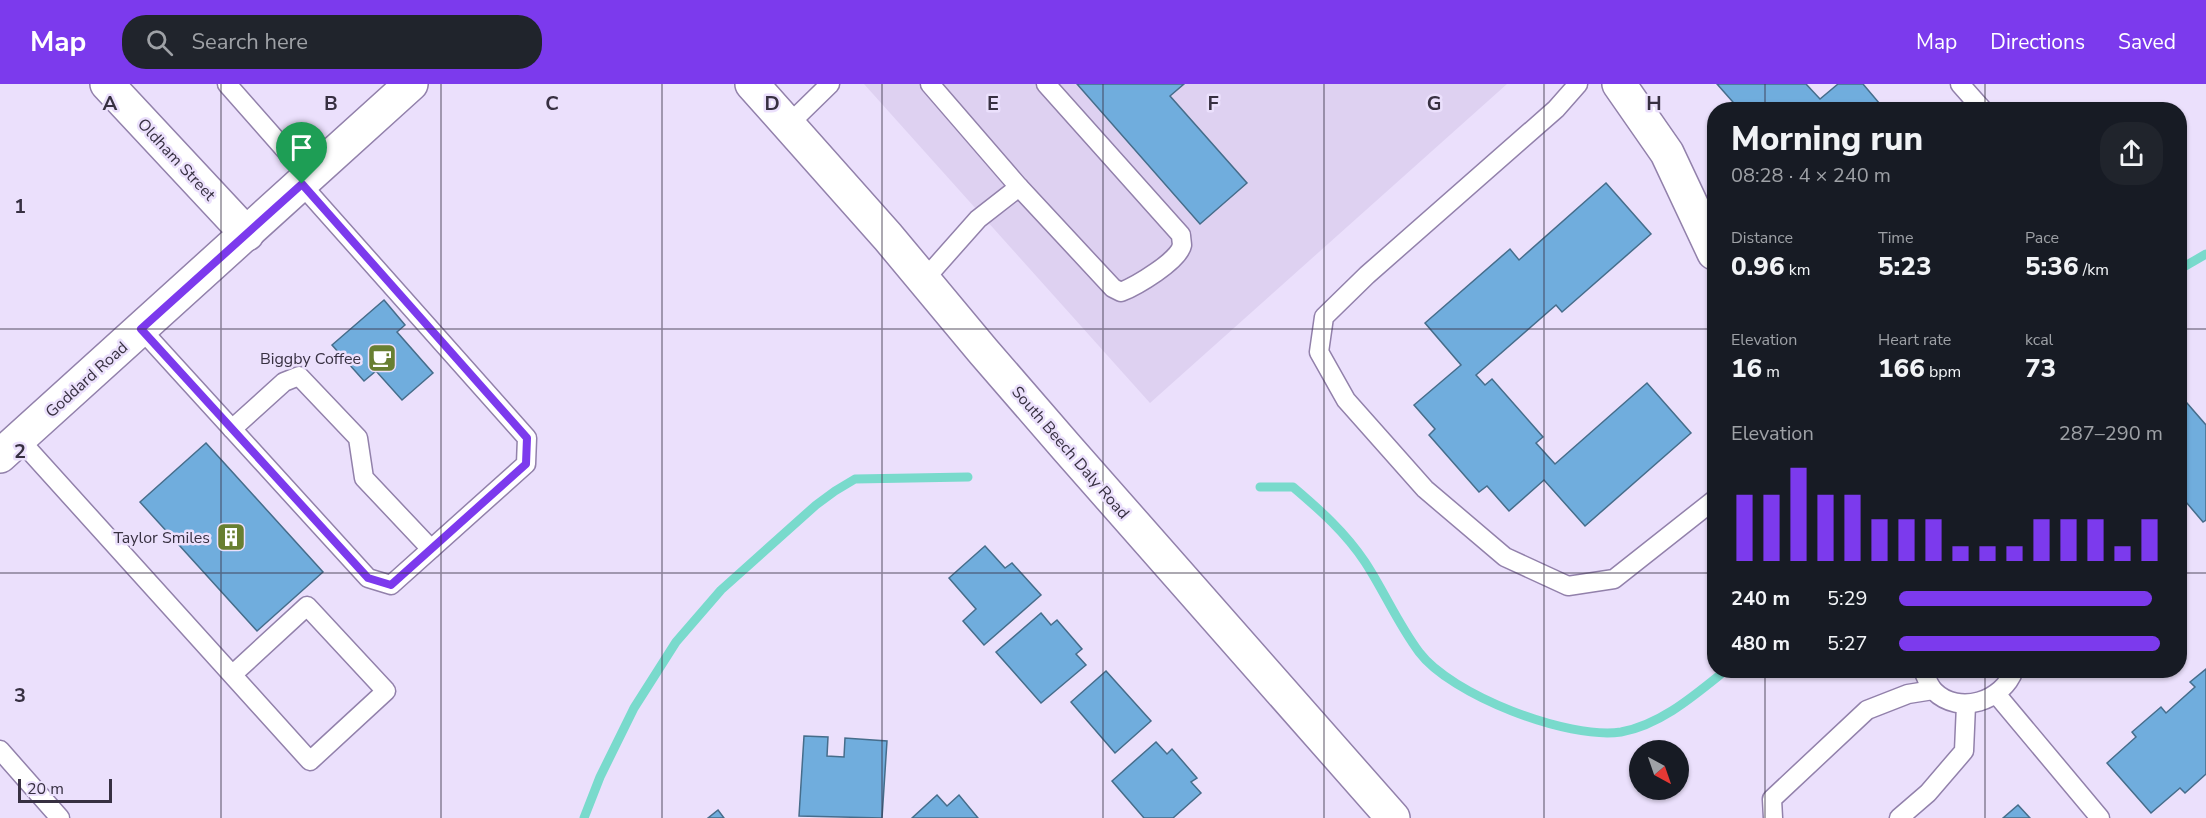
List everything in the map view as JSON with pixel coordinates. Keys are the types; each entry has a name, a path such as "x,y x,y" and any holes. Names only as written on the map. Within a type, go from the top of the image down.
{"street":[{"name":"Oldham Street","path":"107,84 247,234"},
{"name":"Goddard Road","path":"10,447 411,84"},
{"name":"South Beech Daly Road","path":"752,84 1393,818"},
{"path":"1619,84 1667,153 1707,238"}],"lane":[{"path":"141,329 368,578 391,585 526,464 527,438 306,181 227,84"},
{"path":"788,125 830,84"},
{"path":"932,85 1019,187 1113,288 1121,292 1138,285 1177,254 1182,244 1181,235 1046,84"},
{"path":"1578,84 1556,109 1367,275 1324,317 1319,352 1347,400 1425,489 1505,557 1568,586 1614,579 1707,506"},
{"path":"1960,84 1976,102"},
{"path":"923,280 978,219 1019,187"},
{"path":"232,429 284,382 299,376 358,438 364,478 431,549"},
{"path":"10,447 232,675 310,761 386,691 307,606 232,675"},
{"path":"1927,678 1933,690 1948,700 1966,705 1997,695 2011,678"},
{"path":"1773,818 1772,799 1867,710 1908,694 1933,690"},
{"path":"1997,695 2100,818"},
{"path":"1899,818 1928,793 1964,752 1966,705"},
{"path":"0,750 60,818"}],"shaded area":[{"path":"864,84 1507,84 1150,403"}],"building":[{"path":"1077,84 1184,84 1170,96 1247,183 1200,224"},
{"path":"1717,84 1806,84 1820,99 1838,84 1863,84 1878,102 1733,102"},
{"path":"1606,183 1651,234 1562,312 1556,305 1476,375 1485,385 1492,379 1543,437 1536,443 1555,464 1647,383 1691,433 1585,526 1544,480 1509,511 1487,486 1479,492 1429,435 1435,429 1414,405 1461,365 1425,323 1510,249 1519,260"},
{"name":"Biggby Coffee","path":"384,300 405,325 397,332 433,373 402,400 376,371 364,381 332,345"},
{"path":"2187,403 2206,425 2206,520 2203,522 2187,503"},
{"name":"Taylor Smiles","path":"206,443 323,572 257,631 140,502"},
{"path":"985,546 1005,568 1012,563 1041,595 984,645 963,621 976,609 949,578"},
{"path":"1041,613 1051,625 1057,620 1082,649 1076,654 1086,665 1041,703 996,652"},
{"path":"2206,669 2206,774 2185,793 2180,788 2151,813 2107,763 2136,737 2132,732 2161,707 2166,713 2195,687 2190,682"},
{"path":"1106,671 1151,721 1115,753 1071,702"},
{"path":"804,736 828,737 827,756 844,757 845,738 887,741 882,818 799,816"},
{"path":"1156,742 1167,754 1172,749 1197,778 1191,782 1201,793 1173,818 1144,818 1112,781"},
{"path":"937,795 947,806 959,795 978,818 912,818"},
{"path":"2018,805 2030,818 2003,818"},
{"path":"718,810 724,818 708,818"}],"waterway":[{"path":"2187,265 2206,254"},
{"path":"584,818 600,777 634,708 676,642 721,590 816,505 855,479 968,477"},
{"path":"1260,487 1293,487 1313,504 1341,531 1357,551 1419,652 1435,668 1457,684 1512,711 1542,722 1572,729 1598,733 1621,732 1664,716 1716,678"}],"place":[{"name":"Biggby Coffee","path":"382,358"},
{"name":"Taylor Smiles","path":"231,537"}],"route":[{"path":"302,184 527,438 526,464 391,585 368,578 141,329 302,184"}]}
